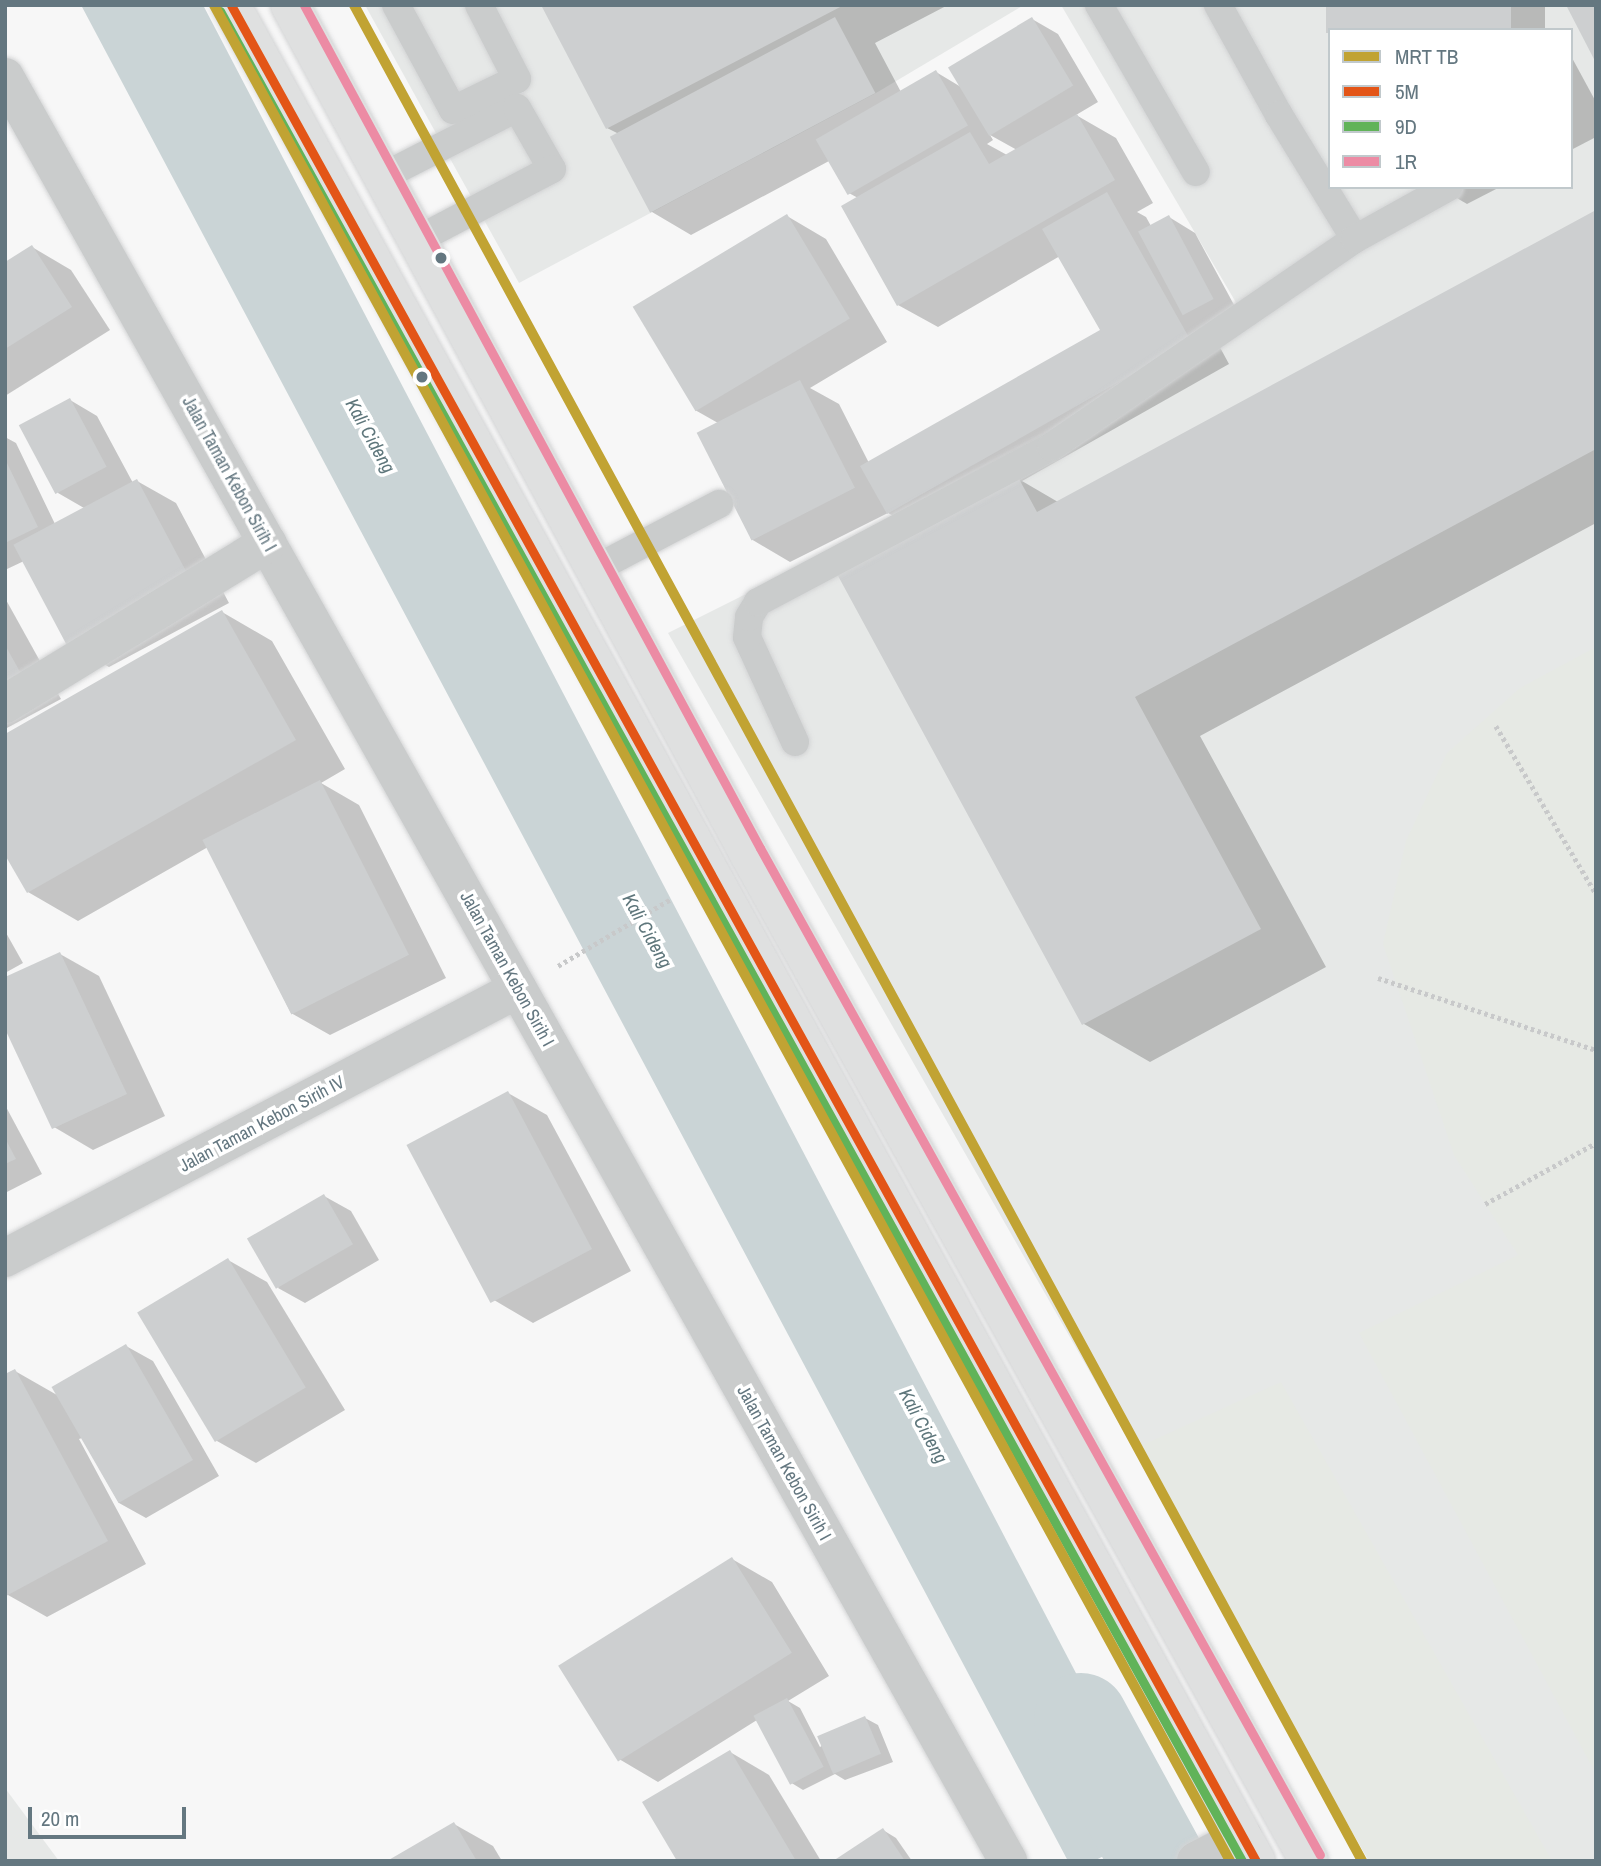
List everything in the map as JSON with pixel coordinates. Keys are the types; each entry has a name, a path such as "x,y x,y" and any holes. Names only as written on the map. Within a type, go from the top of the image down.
{"main road":[{"path":"231,5 1250,1849"},
{"path":"290,5 597,568 749,854 1309,1861"}],"street":[{"name":"Jalan Taman Kebon Sirih I","path":"5,77 1007,1861"},
{"path":"5,704 268,543"},
{"name":"Jalan Taman Kebon Sirih IV","path":"5,1258 518,989"},
{"path":"1202,1858 1250,1849"}],"lane":[{"path":"396,5 453,110 517,79 479,5"},
{"path":"1099,5 1196,172"},
{"path":"1218,5 1279,115 1355,239"},
{"path":"384,176 517,108 552,169 419,239"},
{"path":"795,742 747,637 749,617 758,602 1051,447 1355,239 1445,189"},
{"path":"597,568 719,504"}],"path":[{"path":"1496,726 1596,894"},
{"path":"573,958 681,893"},
{"path":"1378,978 1596,1050"},
{"path":"1485,1204 1596,1143"}],"shaded area":[{"path":"365,5 1024,5 876,93 519,283"},
{"path":"1061,5 1596,5 1596,1861 1369,1861 668,633 766,584 1248,323"},
{"path":"1596,647 1596,1774 1359,1333 1518,1255 1454,1155 1383,944 1406,841 1447,753 1520,688"},
{"path":"1281,1382 1552,1861 1369,1861 1134,1449"},
{"path":"5,1788 59,1861 5,1861"}],"water":[{"path":"81,5 203,5 1157,1828 1094,1861 1068,1861"}],"building":[{"path":"541,5 844,5 606,129"},
{"path":"1326,5 1511,5 1511,28 1328,28 1326,33"},
{"path":"1566,5 1596,5 1596,63"},
{"path":"835,17 875,93 650,213 610,137"},
{"path":"1032,17 1073,86 989,136 948,67"},
{"path":"936,70 968,125 848,195 816,140"},
{"path":"1077,114 1115,180 897,306 841,206 970,132 989,164"},
{"path":"1107,192 1191,341 887,514 860,466 1100,330 1042,229"},
{"path":"1596,210 1596,449 1135,697 1261,929 1082,1025 837,574 1018,477 1037,512"},
{"path":"787,214 850,319 696,411 633,307"},
{"path":"1169,215 1214,299 1183,315 1138,231"},
{"path":"32,245 72,307 5,349 5,262"},
{"path":"800,380 855,488 752,540 697,433"},
{"path":"70,398 107,467 55,494 19,425"},
{"path":"5,459 38,527 5,543"},
{"path":"137,479 191,581 67,646 13,545"},
{"path":"222,610 296,740 27,893 5,855 5,734"},
{"path":"5,645 23,677 5,686"},
{"path":"320,780 409,955 291,1015 202,840"},
{"path":"60,952 127,1094 52,1129 5,1029 5,977"},
{"path":"508,1091 592,1249 490,1303 406,1145"},
{"path":"5,1138 16,1159 5,1164"},
{"path":"324,1194 353,1244 276,1289 247,1238"},
{"path":"228,1258 306,1387 215,1442 137,1313"},
{"path":"126,1344 193,1460 119,1503 52,1387"},
{"path":"15,1369 108,1541 6,1596 5,1374"},
{"path":"732,1557 792,1653 618,1761 558,1666"},
{"path":"787,1698 824,1767 790,1785 753,1716"},
{"path":"865,1716 881,1754 833,1774 817,1736"},
{"path":"730,1750 796,1861 677,1861 642,1802"},
{"path":"454,1822 477,1861 387,1861"},
{"path":"883,1828 905,1861 833,1861"}],"waterway":[{"name":"Kali Cideng","path":"1081,1720 1158,1861"}],"metro line":[{"name":"TB","path":"214,5 1230,1861"},
{"name":"TB","path":"354,5 1362,1861"}],"transit line":[{"name":"5M","path":"231,5 1256,1861"},
{"name":"1R","path":"304,5 760,848 1320,1855"},
{"name":"9D","path":"220,11 1242,1861"}]}
